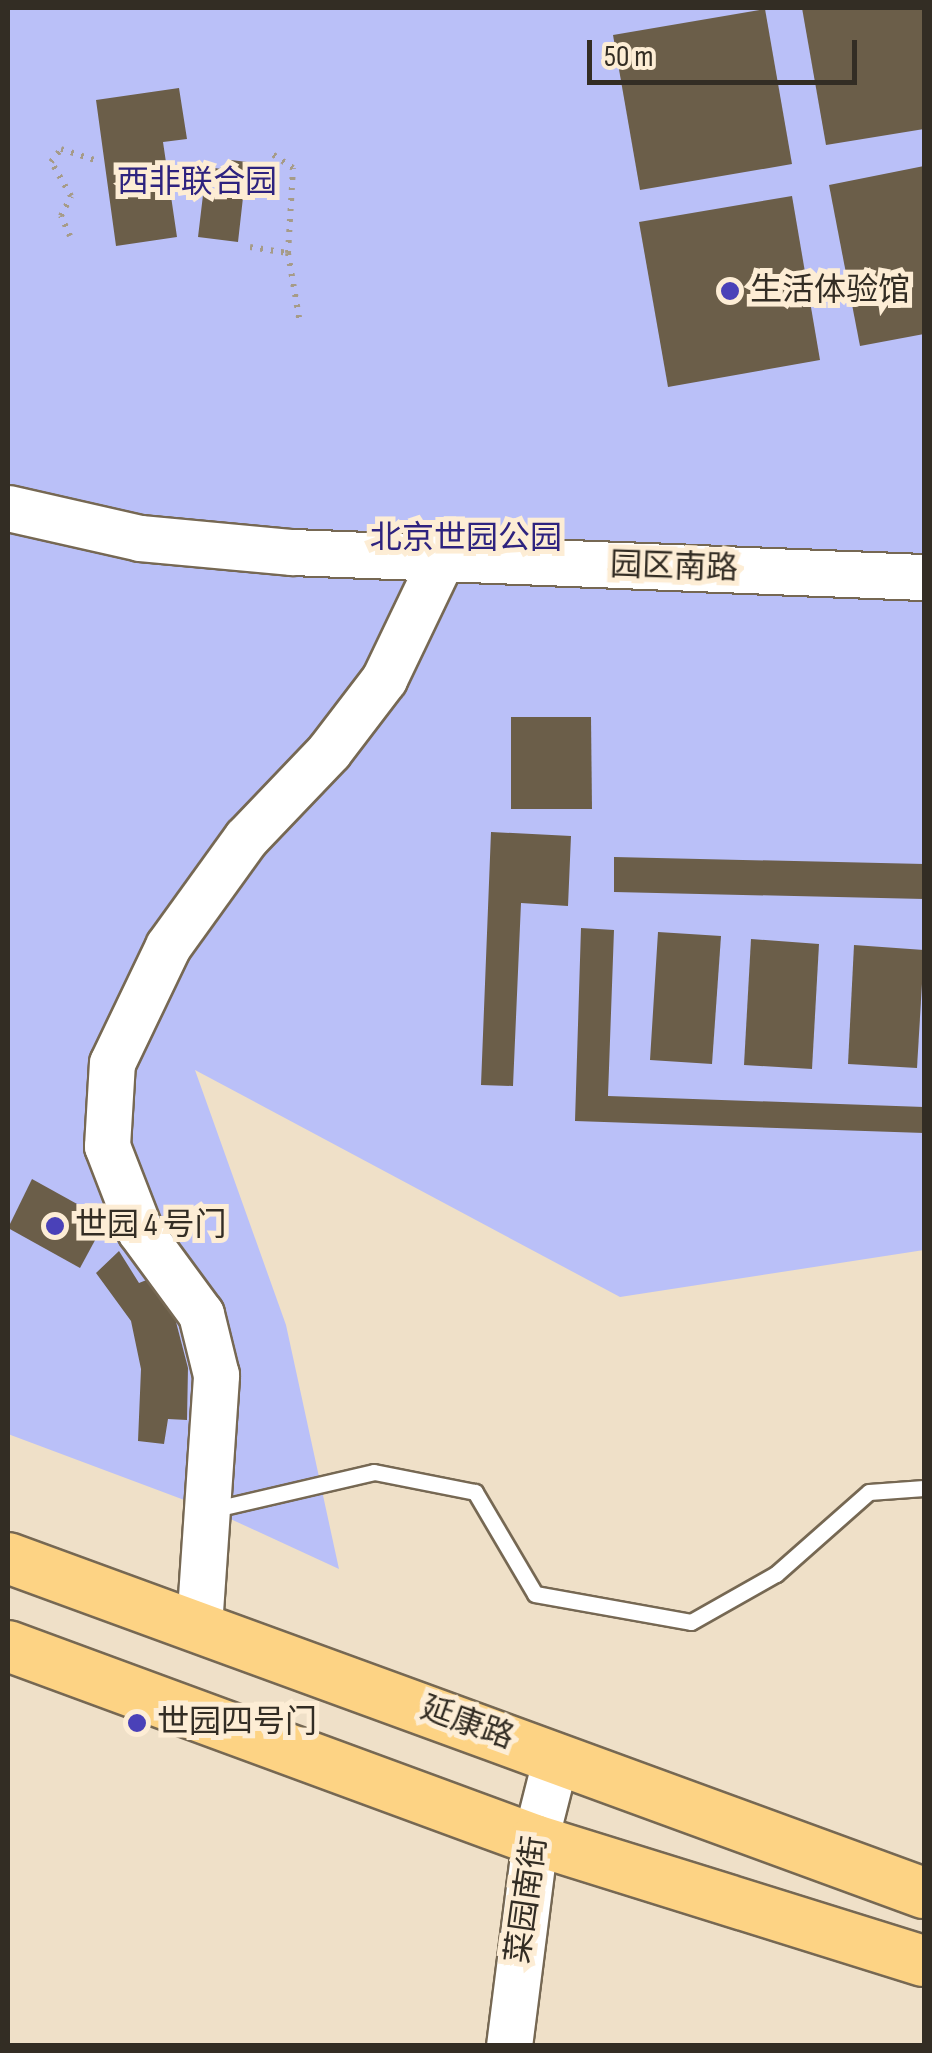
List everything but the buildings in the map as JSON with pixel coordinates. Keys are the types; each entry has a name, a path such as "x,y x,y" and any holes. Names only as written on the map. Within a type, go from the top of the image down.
{"main road":[{"name":"延康路","path":"8,1558 924,1893"},
{"path":"8,1646 535,1840 924,1961"}],"street":[{"name":"园区南路","path":"8,508 140,538 441,560 924,577"},
{"path":"199,1626 211,1510 216,1374 202,1314 140,1232 108,1146 112,1062 168,946 246,838 329,751 384,679 441,560"},
{"name":"菜园南街","path":"509,2046 535,1840 556,1757"}],"lane":[{"path":"211,1510 374,1472 475,1492 535,1594 691,1622 776,1574 870,1492 924,1488"}],"path":[{"path":"70,236 61,216 71,196 51,162 61,149 94,160"},
{"path":"268,151 293,168 288,253 300,323"},
{"path":"250,246 288,253"}],"green space":[{"name":"北京世园公园","path":"8,8 924,8 924,1250 620,1297 195,1070 286,1325 339,1569 211,1510 8,1434"}],"place":[{"name":"生活体验馆","path":"730,291"},
{"name":"世园 4 号门","path":"55,1226"},
{"name":"世园四号门","path":"137,1723"}],"park label":[{"name":"西非联合园","path":"197,183"}]}
